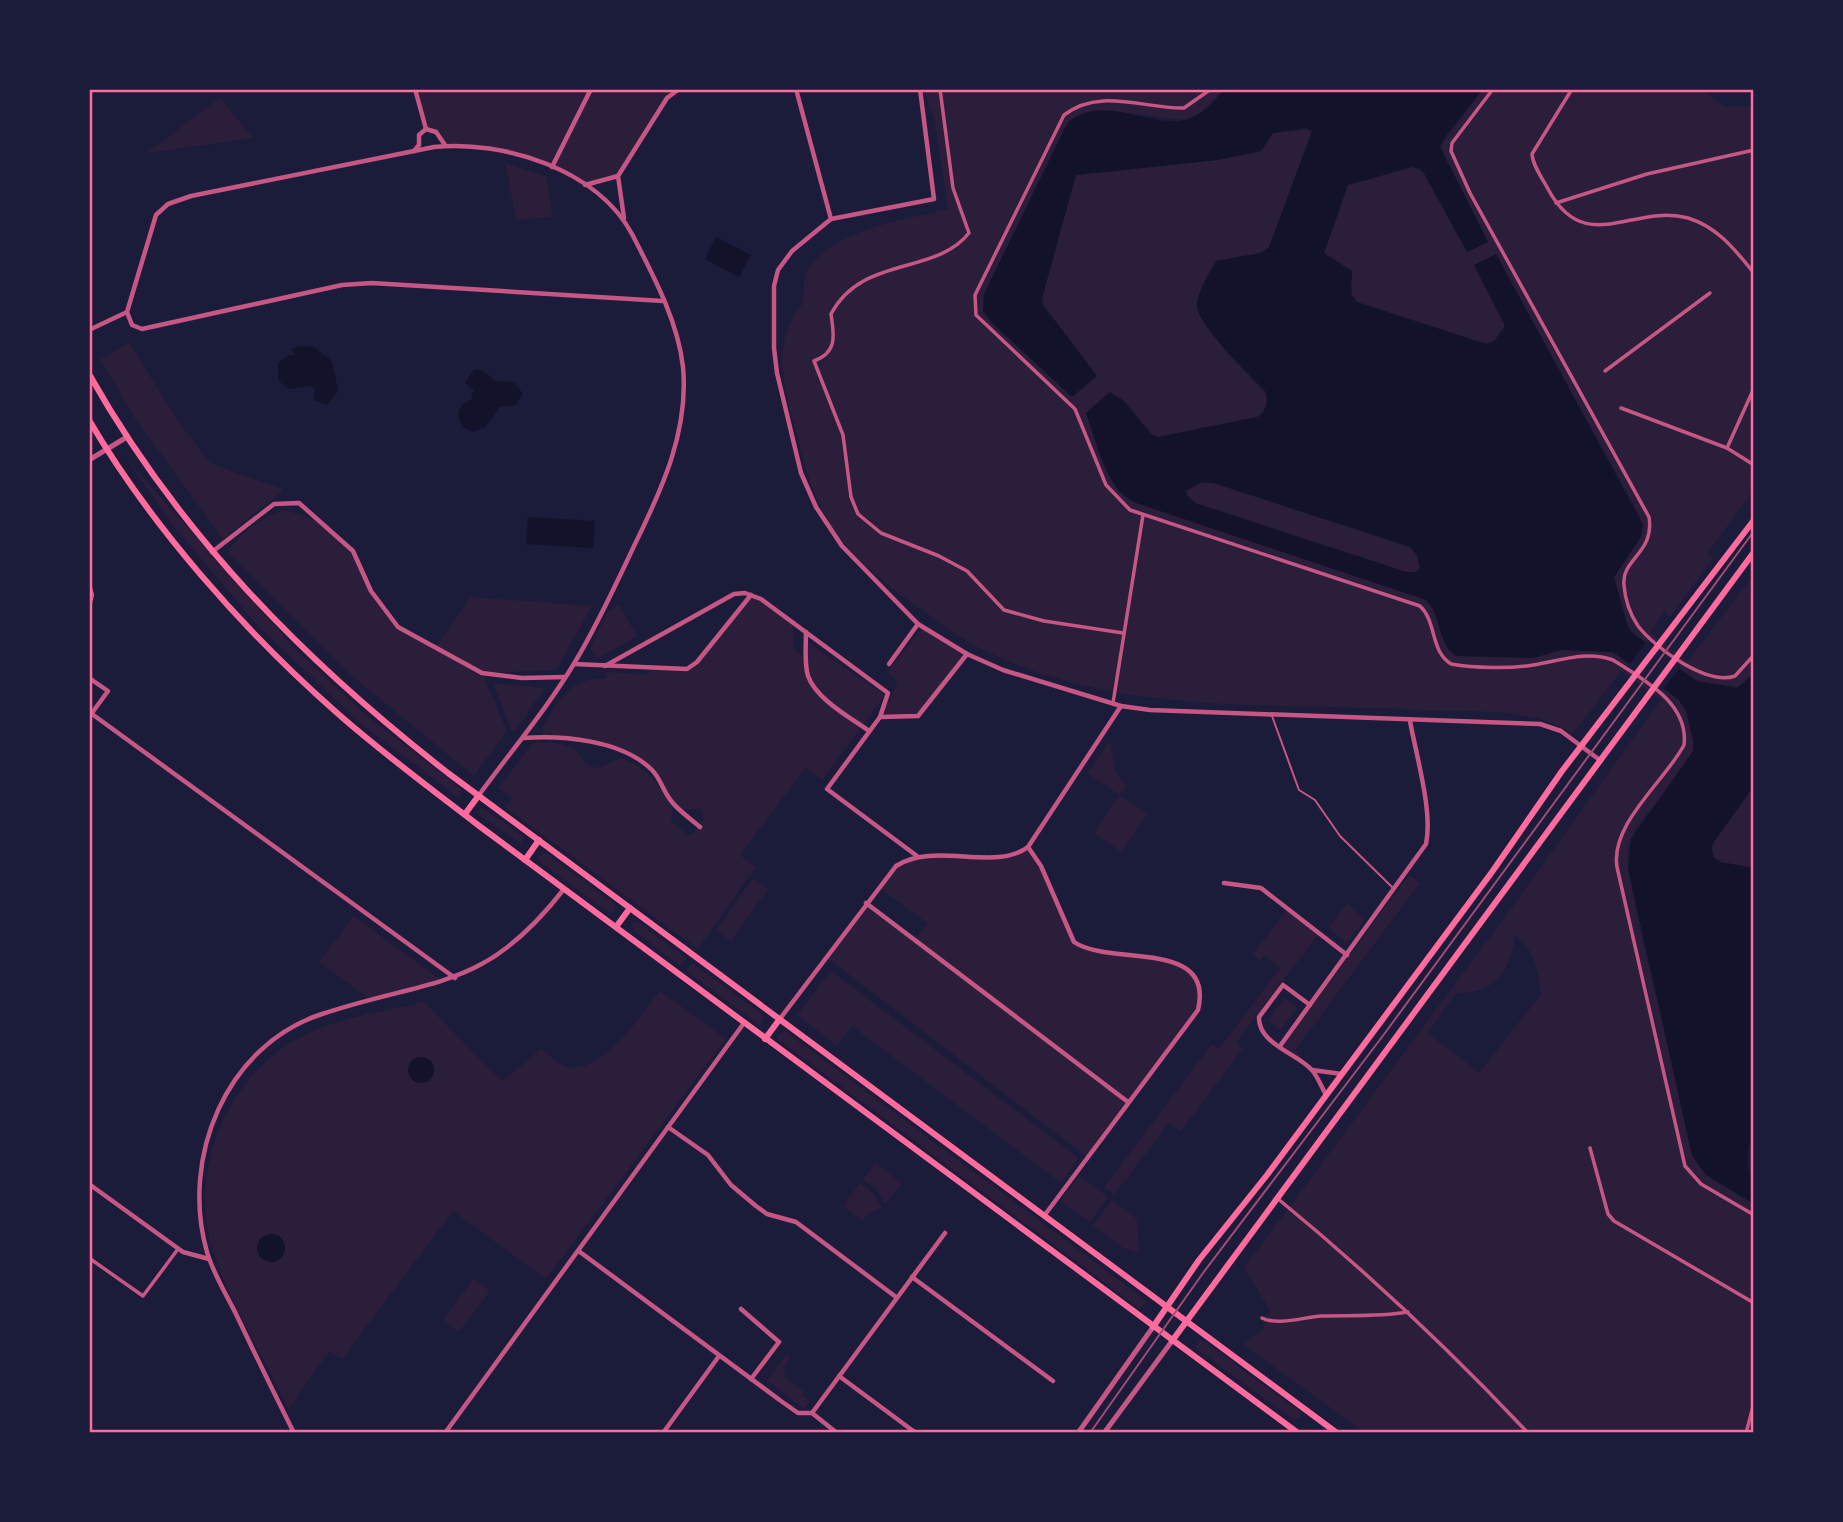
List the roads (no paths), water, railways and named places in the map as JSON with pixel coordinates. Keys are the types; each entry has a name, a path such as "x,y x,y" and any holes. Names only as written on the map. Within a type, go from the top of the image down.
{"main road":[{"path":"89,374 127,437 212,552 266,614 337,683 479,795 779,1020 1338,1433"},
{"path":"89,419 156,517 250,629 357,731 525,860 1298,1433"},
{"path":"1153,1327 1343,1074 1582,746 1754,520"},
{"path":"1172,1341 1754,552"},
{"path":"465,814 479,795"},
{"path":"525,860 540,840"},
{"path":"616,927 630,908"},
{"path":"765,1039 779,1020"}],"street":[{"path":"415,89 426,129"},
{"path":"552,167 592,89"},
{"path":"479,795 574,664 659,495 676,444 682,403 682,365 663,301 624,219 618,176 667,98 679,89"},
{"path":"796,89 831,219"},
{"path":"920,89 934,199 831,219 792,251 778,270 774,286 774,348 797,460 816,507 842,546 918,624 967,654 1023,677 1121,706 1410,721 1540,724 1560,731 1601,761"},
{"path":"940,89 953,188 969,233 959,245 941,255 903,264 851,289 831,314 835,333 831,349 814,361 847,450 853,504 858,513 881,533 939,556 967,571 1004,610 1044,621 1123,633"},
{"path":"1210,89 1184,108 1121,100 1081,106 1064,116 974,301 976,315 1075,409 1111,493 1130,510 1420,606 1426,612 1439,652 1451,664 1528,666 1560,658 1602,657 1624,667 1672,703 1679,714 1684,745 1624,831 1616,859 1685,1166 1701,1184 1754,1215"},
{"path":"1493,89 1454,139 1451,151 1476,204 1649,516 1648,541 1628,569 1623,581 1631,613 1646,634 1707,676 1735,676 1754,655"},
{"path":"1572,89 1532,154 1555,203 1570,218 1584,224 1661,216 1690,219 1736,248 1754,273"},
{"path":"414,151 419,135 426,129 433,130 448,146"},
{"path":"431,148 439,138"},
{"path":"419,142 431,148"},
{"path":"624,219 584,186 552,167 490,149 448,146 414,151 191,196 168,204 153,220 127,312 132,325 142,329 342,285 372,283 663,301"},
{"path":"1555,203 1647,174 1754,150"},
{"path":"584,186 618,176"},
{"path":"1605,371 1710,293"},
{"path":"89,330 127,312"},
{"path":"1727,448 1754,388"},
{"path":"1621,408 1727,448 1754,465"},
{"path":"89,460 127,437"},
{"path":"212,552 274,504 299,503 357,556 371,590 393,623 482,673 522,678 565,677"},
{"path":"1113,704 1117,693 1123,633 1143,515"},
{"path":"89,585 92,596 89,606"},
{"path":"605,666 729,597 740,593 751,595 888,693 880,717 827,789 917,856"},
{"path":"574,664 678,670 692,666 751,595"},
{"path":"889,664 918,624"},
{"path":"806,632 807,669 811,682 823,696 869,731"},
{"path":"880,717 918,716 967,654"},
{"path":"89,678 108,691 90,715 455,978"},
{"path":"779,1020 866,903 897,866 917,856 1007,855 1028,847 1121,706"},
{"path":"1280,1046 1423,851 1427,837 1410,721"},
{"path":"522,738 555,736 587,740 637,759 657,776 671,801 700,827"},
{"path":"1028,847 1041,866 1074,942 1094,951 1173,961 1188,967 1196,979 1201,1000 1198,1010 1043,1217"},
{"path":"1224,883 1261,888 1347,955"},
{"path":"294,1433 209,1259 201,1204 204,1147 222,1100 247,1062 276,1037 305,1020 455,978 477,969 514,945 540,919 564,888"},
{"path":"866,903 1128,1102"},
{"path":"1310,1005 1283,985 1259,1017 1260,1030 1312,1070 1326,1096"},
{"path":"445,1433 744,1023"},
{"path":"1312,1070 1343,1074"},
{"path":"668,1127 708,1155 732,1185 756,1206 767,1214 796,1222 896,1297"},
{"path":"1590,1148 1608,1214 1614,1222 1754,1303"},
{"path":"89,1184 178,1249 209,1259"},
{"path":"1276,1198 1464,1364 1528,1433"},
{"path":"812,1413 945,1233"},
{"path":"89,1258 144,1296 178,1249"},
{"path":"579,1251 798,1413 812,1413 837,1433"},
{"path":"912,1277 1053,1381"},
{"path":"741,1309 779,1342 751,1379"},
{"path":"1262,1318 1273,1321 1323,1316 1382,1317 1408,1312"},
{"path":"1079,1433 1153,1327"},
{"path":"1104,1433 1172,1341"},
{"path":"663,1433 719,1356"},
{"path":"839,1376 916,1433"},
{"path":"1746,1433 1754,1403"}],"lane":[{"path":"1271,715 1299,790 1315,800 1340,836 1395,890"}],"tram line":[{"path":"1090,1433 1203,1273 1382,1037 1754,531"}]}
